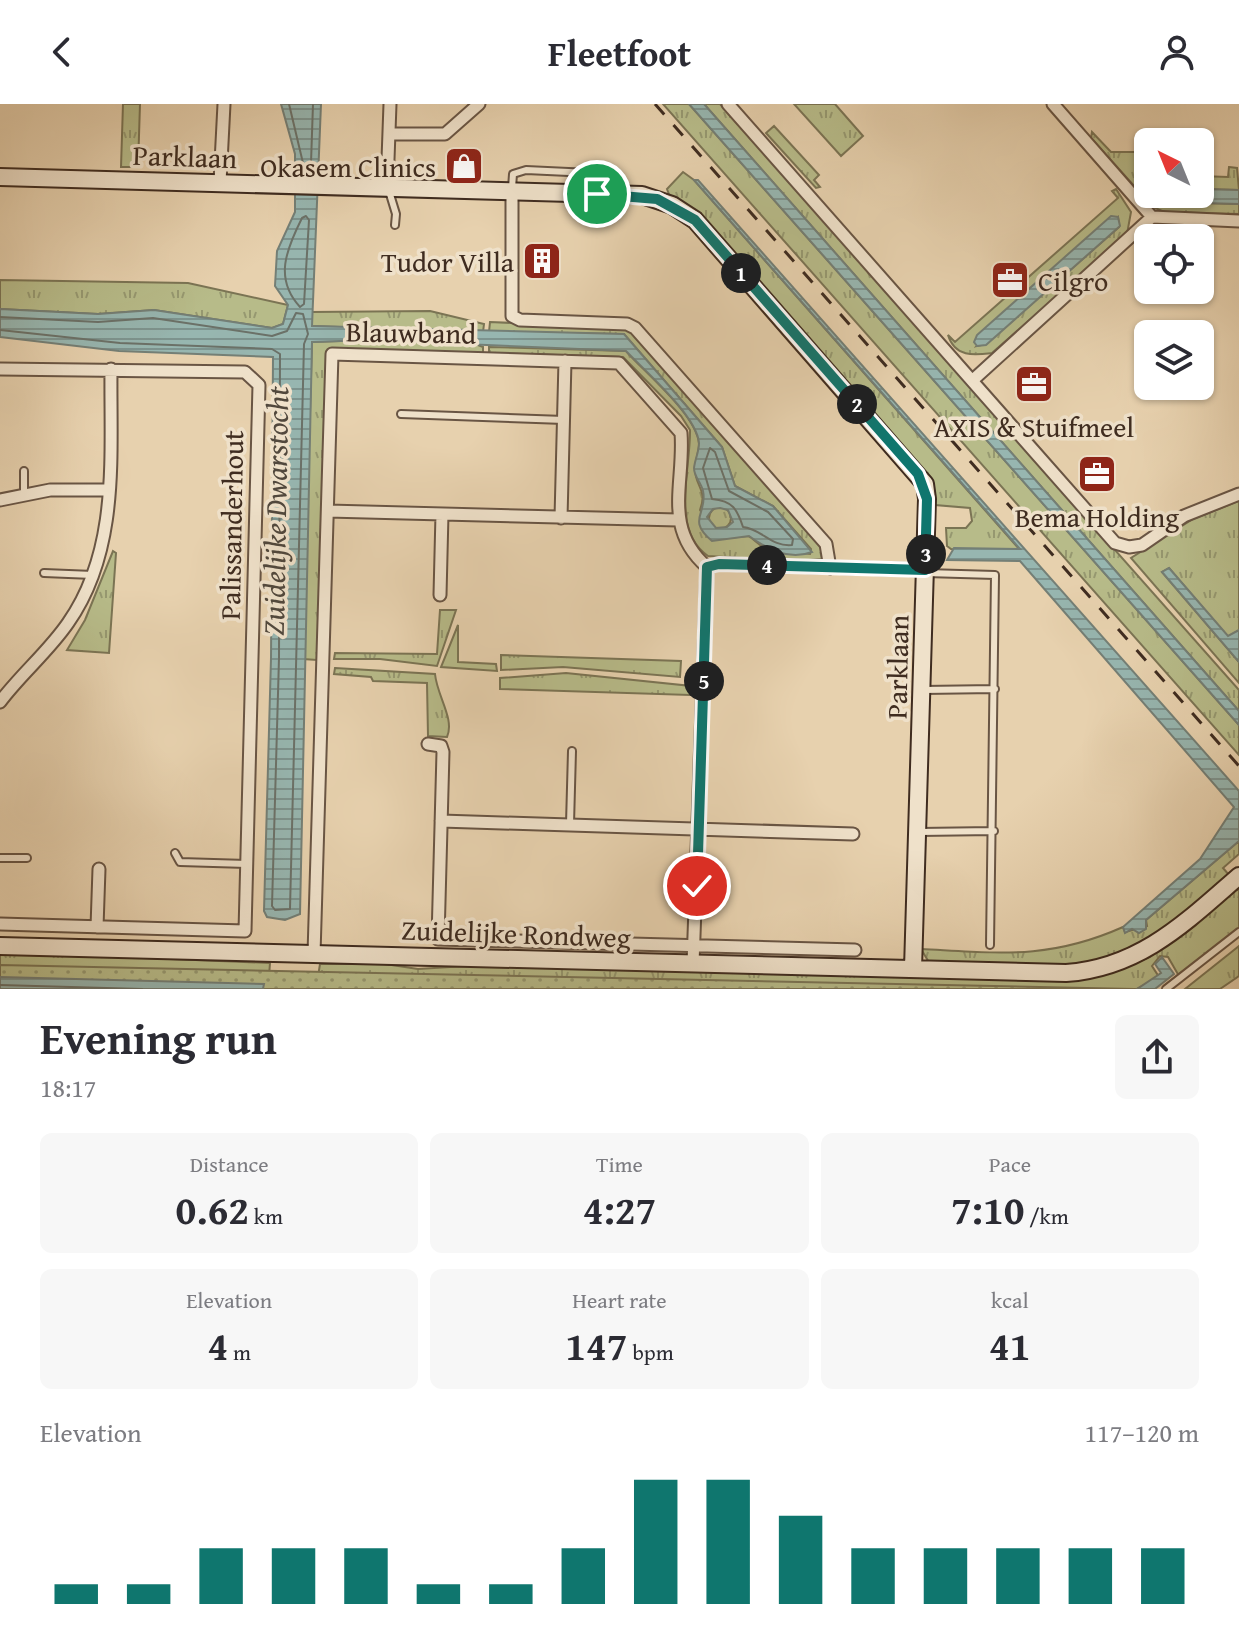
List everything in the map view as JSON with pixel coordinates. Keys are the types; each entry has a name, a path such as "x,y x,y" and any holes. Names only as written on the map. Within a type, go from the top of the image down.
{"street":[{"path":"220,182 224,104"},
{"path":"387,187 390,104"},
{"path":"389,134 445,134 479,104"},
{"path":"728,104 974,379 1115,543 1129,547 1142,545 1184,516 1239,494"},
{"path":"1053,104 1152,217"},
{"name":"Parklaan","path":"0,177 597,194 657,199 695,220 918,474 927,499 913,969"},
{"path":"512,192 512,316 520,320 627,324 635,328 826,544 830,568"},
{"path":"974,379 1152,217 1239,221"},
{"name":"Blauwband","path":"314,954 332,354 619,363 678,427 682,440 678,520"},
{"path":"561,518 565,361"},
{"name":"Palissanderhout","path":"0,369 245,372 259,385 245,931 97,927"},
{"path":"0,702 68,622 93,575 106,533 111,369"},
{"path":"0,500 24,493 109,490"},
{"path":"328,511 678,520 689,545 707,567 693,964"},
{"path":"440,595 442,514"},
{"path":"707,567 719,564 926,572"},
{"path":"428,744 441,746 443,752 438,939 855,950"},
{"path":"441,821 853,834"},
{"path":"0,924 97,927 99,869"},
{"name":"Zuidelijke Rondweg","path":"0,946 1055,973 1111,966 1167,938 1239,876"}],"lane":[{"path":"387,187 396,214 395,225"},
{"path":"401,414 564,420"},
{"path":"24,471 24,493"},
{"path":"926,572 995,575 994,831 990,945"},
{"path":"44,573 93,575"},
{"path":"923,690 995,689"},
{"path":"570,824 572,751"},
{"path":"919,832 994,831"},
{"path":"175,853 180,862 247,864"},
{"path":"0,858 27,858"},
{"path":"1166,989 1239,932"}],"green space":[{"path":"123,104 140,104 138,167 121,167"},
{"path":"663,104 689,104 1239,725 1239,755"},
{"path":"704,104 720,104 1239,690 1239,711"},
{"path":"794,104 835,104 863,136 841,156"},
{"path":"774,126 819,175 814,180 820,187 816,188 766,133"},
{"path":"1092,132 1111,152 1134,152 1134,186 1091,138"},
{"path":"1229,167 1237,168 1239,190 1214,189 1214,176 1228,177"},
{"path":"683,172 694,180 1020,550 951,549 947,546 946,528 966,528 972,521 970,508 935,505 932,483 924,470 698,214 670,197 667,189"},
{"path":"1116,189 1131,212 1127,234 992,353 966,353 955,348 948,335 955,342 1118,198 1112,191","holes":["1118,217 1119,227 986,344 977,346"]},
{"path":"1214,203 1239,204 1239,214 1164,212 1155,208 1214,208"},
{"path":"0,280 188,283 288,305 283,324 272,328 154,310 98,314 0,309"},
{"path":"430,311 484,324 483,332 311,326 311,312"},
{"path":"490,322 627,328 823,547 822,559 795,561 708,556 696,545 689,531 685,498 690,430 681,416 623,357 489,353 489,347 626,351 669,395 696,433 699,444 695,466 703,497 700,510 717,539 749,536 765,549 810,554 811,549 773,506 735,486 722,447 624,334 489,332"},
{"path":"369,340 478,345 483,347 483,353 327,351 317,660 303,659 312,342"},
{"path":"1239,501 1239,630 1228,637 1169,568 1162,572 1239,662 1239,683 1131,558 1193,519"},
{"path":"720,507 728,510 731,518 728,526 720,529 712,526 709,518 712,510"},
{"path":"113,551 116,553 109,653 67,650 85,620"},
{"path":"440,610 456,610 437,666 380,659 334,659 335,653 437,654"},
{"path":"458,625 458,662 496,664 497,671 441,667"},
{"path":"501,655 681,661 680,677 563,667 501,670"},
{"path":"335,668 435,674 449,723 447,737 428,736 427,683 373,681 371,677 334,674"},
{"path":"566,673 691,686 690,695 500,689 500,678"},
{"path":"1239,841 1239,854 1223,868 1229,875 1164,932 1129,953 1074,966 1015,968 930,964 921,949 1047,950 1096,938 1123,927 1125,932 1147,926 1146,920"},
{"path":"1239,888 1239,928 1179,976 1168,957 1160,956 1152,966 1159,977 1137,989 316,989 320,964 385,964 418,969 499,964 1087,977 1121,969 1150,957"},
{"path":"1239,946 1239,976 1220,989 1185,989"},
{"path":"0,952 270,963 268,989 0,977"},
{"path":"0,965 1134,989 0,989"}],"water":[{"name":"Zuidelijke Dwarstocht","path":"281,104 321,104 312,326 624,334 722,447 735,486 773,506 812,552 787,554 749,536 712,541 704,533 699,522 703,491 694,468 699,446 696,432 669,394 626,351 369,340 312,342 300,914 285,920 267,917 264,911 271,658 273,357 119,351 0,337 0,309 98,314 154,310 272,328 283,324 288,305 275,286 277,251 295,212 295,154","holes":["713,509 728,510 733,522 727,527 716,528 707,517"]},
{"path":"689,104 704,104 1239,711 1239,725"},
{"path":"694,180 698,180 1239,791 1239,841 1146,920 1146,929 1139,933 1132,929 1125,933 1123,927 1200,859 1234,807 1020,561 947,560 954,548 1020,549"},
{"path":"1214,189 1239,190 1239,204 1214,203"},
{"path":"1111,216 1118,217 1120,226 986,345 977,346 974,342 977,335"},
{"path":"1169,568 1228,636 1239,630 1239,662 1162,572"},
{"path":"1162,957 1174,974 1155,989 1137,989 1161,973 1155,964"},
{"path":"0,977 264,984 263,989 0,989"}],"railway":[{"path":"655,104 1239,766"}],"place":[{"name":"Okasem Clinics","path":"464,166"},
{"name":"Tudor Villa","path":"542,261"},
{"name":"Cilgro","path":"1010,280"},
{"name":"AXIS & Stuifmeel","path":"1034,384"},
{"name":"Bema Holding","path":"1097,474"}],"route":[{"path":"597,194 642,195 672,205 695,220 925,484 925,570 719,564 707,567 697,886"}]}
